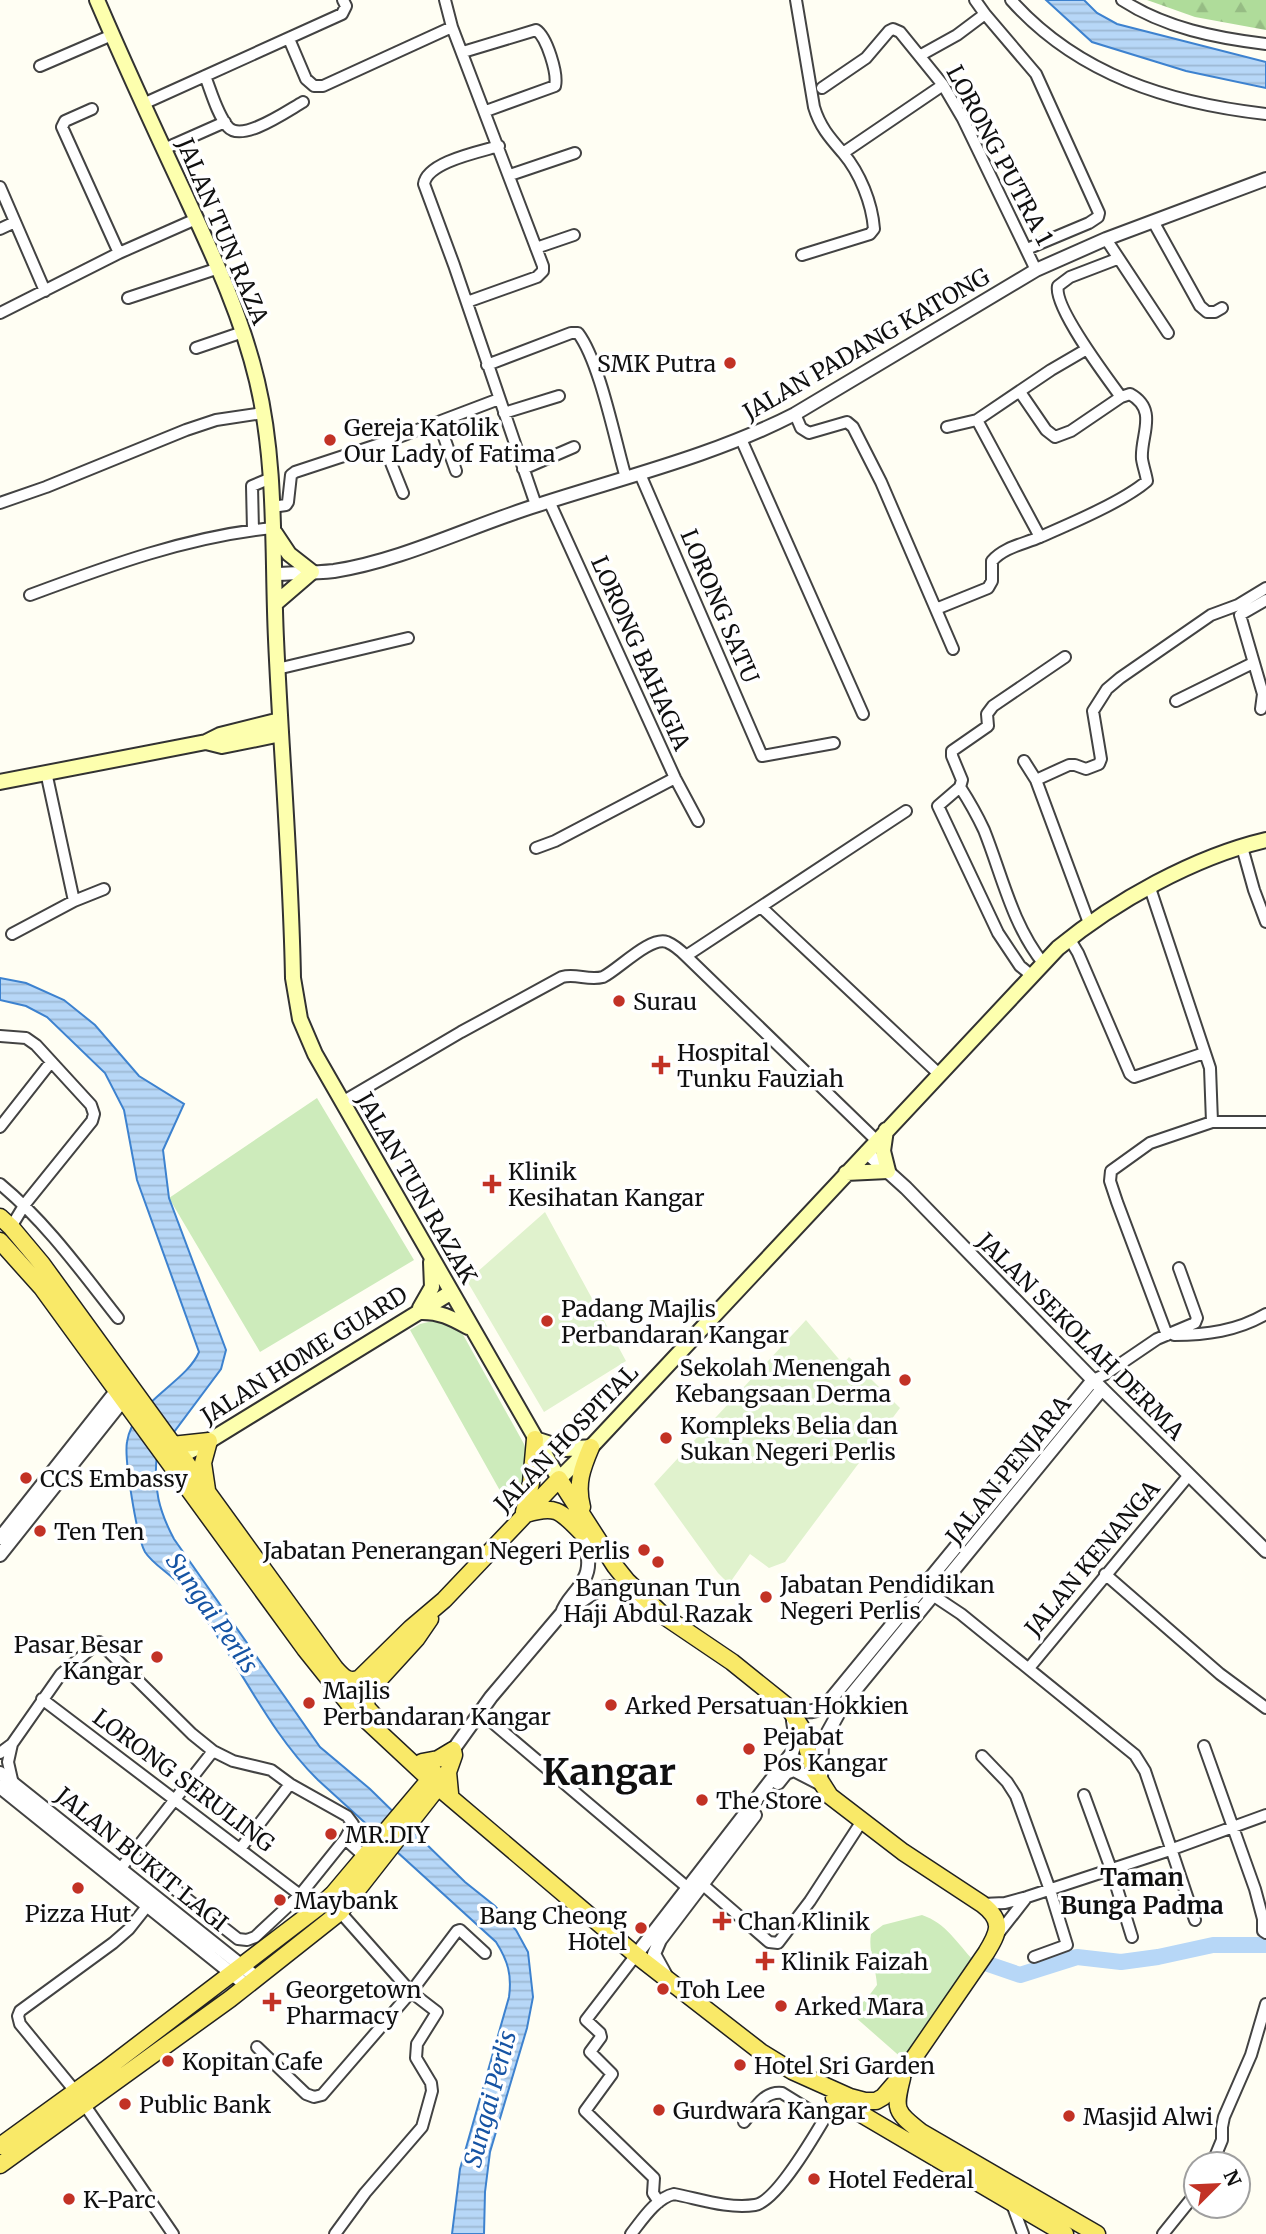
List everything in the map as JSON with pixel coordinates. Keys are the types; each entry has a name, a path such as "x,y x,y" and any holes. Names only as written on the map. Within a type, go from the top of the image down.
{"main road":[{"name":"JALAN TUN RAZA","path":"97,0 219,268 243,332 268,438 276,574"},
{"path":"272,528 289,554 312,572 276,603"},
{"name":"JALAN TUN RAZAK","path":"276,574 277,669 293,978 303,1026 315,1054 559,1479 583,1526 615,1566 655,1608 732,1662 788,1707"},
{"path":"0,782 205,743 222,746 281,727"},
{"name":"JALAN HOSPITAL","path":"357,1689 417,1638 444,1600 523,1515 592,1447 1031,975 1069,938 1089,923 1203,861 1266,840"},
{"path":"846,1174 888,1171 883,1151 887,1129"},
{"path":"6,1222 42,1264 124,1390"},
{"path":"0,1241 124,1390 310,1644 348,1679 354,1681 358,1714 416,1761 438,1759 453,1751 448,1772 451,1798"},
{"path":"418,1312 432,1287 432,1268 428,1252"},
{"name":"JALAN HOME GUARD","path":"209,1441 450,1293"},
{"path":"418,1312 433,1311 443,1314 470,1328"},
{"path":"523,1515 531,1483 535,1439 566,1449 592,1447 583,1466 578,1490 583,1526"},
{"path":"172,1454 209,1441"},
{"path":"207,1493 203,1463 209,1441"},
{"path":"172,1454 207,1493 310,1644 357,1689 365,1698 369,1711 451,1798 636,1955 764,2054 931,2157 1065,2234"},
{"path":"523,1515 545,1508 557,1510 583,1526"},
{"path":"788,1707 801,1727 810,1761 830,1796 902,1852 982,1904 995,1917 998,1934 902,2075 883,2097 876,2101 865,2101 797,2074"},
{"path":"411,1810 416,1761"},
{"path":"0,2165 236,1969 320,1906 375,1851 434,1780"},
{"path":"0,2146 80,2098 252,1982 340,1912 375,1851"},
{"path":"902,2075 896,2106 902,2118 921,2132 1097,2234"}],"street":[{"path":"143,104 342,14 346,6 343,0"},
{"path":"445,0 452,27 543,266 541,275 467,302"},
{"path":"796,0 814,107 819,122 826,135 843,153 864,191 874,229 870,233 802,255"},
{"path":"975,0 1036,74 1099,213 1095,220 1027,249"},
{"path":"1011,0 1048,36 1077,57 1119,79 1201,103 1266,114"},
{"path":"1122,0 1140,12 1181,27 1266,44"},
{"path":"921,55 957,35 985,14"},
{"path":"289,39 306,79 314,86 323,86 452,27"},
{"name":"LORONG PUTRA 1","path":"822,88 866,58 888,31 896,29 921,55 943,85 1036,270"},
{"path":"463,52 536,30 543,36 555,74 555,86 486,111"},
{"path":"40,66 112,35"},
{"path":"205,76 225,122 229,128 241,133 303,102"},
{"path":"843,153 943,85"},
{"path":"92,109 65,121 62,127 119,253"},
{"path":"164,149 225,122"},
{"path":"499,146 436,167 425,179 427,194 536,505"},
{"path":"510,176 575,153"},
{"name":"JALAN PADANG KATONG","path":"276,574 336,570 386,558 536,505 640,474 741,439 794,414 1036,270 1106,239 1266,179"},
{"path":"0,187 45,291"},
{"path":"0,313 119,253 196,219"},
{"path":"0,229 15,222"},
{"path":"1154,223 1200,306 1207,312 1222,308"},
{"path":"536,248 574,234"},
{"path":"1106,239 1168,333"},
{"path":"1117,259 1070,277 1058,286 1057,295 1087,349 1121,397"},
{"path":"128,299 219,268"},
{"path":"196,348 243,332"},
{"path":"487,365 571,333 578,333 598,381 626,478"},
{"path":"947,427 977,420 1087,349"},
{"path":"936,609 989,588 992,581 991,566 995,558 1004,551 1040,537 1118,499 1147,481 1142,459 1148,429 1145,412 1137,398 1130,394 1121,397 1071,432 1055,437 1046,430 1020,392"},
{"path":"504,413 559,396"},
{"path":"272,507 286,505 288,502 290,475 295,472 499,400"},
{"path":"0,503 186,430 216,420 263,413"},
{"path":"794,414 801,428 809,433 847,422 853,427 881,482 953,649"},
{"path":"977,420 1040,537"},
{"path":"439,423 456,471"},
{"path":"741,439 863,714"},
{"path":"383,443 403,493"},
{"path":"523,469 575,447"},
{"name":"LORONG SATU","path":"640,474 762,756 834,743"},
{"path":"253,530 252,486 271,478"},
{"name":"LORONG BAHAGIA","path":"550,501 675,778 698,821"},
{"path":"30,595 96,571 176,547 272,528"},
{"path":"1035,780 1069,765 1086,769 1099,764 1101,759 1093,711 1107,689 1211,615 1238,605 1266,588"},
{"path":"1261,709 1264,693 1240,615 1266,600"},
{"path":"277,669 408,638"},
{"path":"1043,963 1013,913 983,828 960,787 962,776 952,751 986,728 987,714 993,706 1065,657"},
{"path":"1176,701 1253,663"},
{"path":"1024,761 1035,780 1089,923"},
{"path":"46,772 74,901"},
{"path":"536,848 555,841 675,778"},
{"path":"960,787 940,802 938,809 998,933 1020,966 1031,975"},
{"path":"686,956 906,811"},
{"path":"1242,846 1266,922"},
{"path":"1150,888 1204,1053 1211,1080 1212,1122"},
{"path":"12,934 74,901 104,889"},
{"path":"761,907 939,1074"},
{"path":"1069,938 1130,1074 1134,1077 1204,1053"},
{"path":"342,1102 562,977 603,977 648,945 660,941 686,956 871,1146"},
{"path":"0,1036 26,1038 36,1045 91,1105 94,1114 92,1121 25,1204 6,1222"},
{"path":"0,1127 51,1062"},
{"path":"1167,1335 1109,1175 1114,1168 1150,1143 1212,1122 1266,1122"},
{"name":"JALAN SEKOLAH DERMA","path":"871,1146 888,1171 1100,1381 1266,1551"},
{"path":"0,1184 25,1204 118,1318"},
{"path":"788,1707 813,1713 825,1706 919,1591 1100,1381 1157,1339 1193,1324 1197,1318 1179,1268"},
{"path":"1167,1335 1214,1333 1252,1323 1266,1314"},
{"name":"JALAN PENJARA","path":"821,1784 820,1753 828,1729 843,1705 934,1596 1100,1381"},
{"path":"0,1538 124,1390"},
{"path":"0,1555 124,1390"},
{"name":"JALAN KENANGA","path":"1029,1668 1189,1475"},
{"path":"434,1780 480,1712 562,1613 586,1577 587,1550 583,1526"},
{"path":"1105,1574 1220,1674 1265,1708"},
{"path":"562,1613 569,1611 593,1591 611,1587 655,1608"},
{"path":"919,1591 934,1596 961,1614 1135,1755 1140,1762 1195,1920"},
{"path":"0,1753 12,1744 65,1670 100,1642 192,1734 213,1751 233,1761 271,1770 351,1819 352,1829 300,1895 255,1937 247,1940 238,1938 131,1855"},
{"name":"LORONG SERULING","path":"42,1699 300,1895 320,1906"},
{"path":"659,2202 653,2193 654,2178 584,2111 612,2074 590,2052 601,2037 586,2020 792,1753 796,1741 788,1707"},
{"path":"480,1712 688,1888"},
{"path":"12,1744 8,1762 13,1784"},
{"path":"1204,1746 1234,1828 1263,1919 1263,1931 1266,1933"},
{"path":"121,1868 213,1751"},
{"path":"982,1756 1012,1789 1050,1890 1067,1945 1034,1957"},
{"path":"671,1982 656,1962 656,1947 786,1773 800,1772 821,1784"},
{"name":"JALAN BUKIT LAGI","path":"0,1773 121,1868 151,1901"},
{"path":"240,1849 290,1784"},
{"name":"JALAN BUKIT LAGI","path":"0,1787 151,1901 252,1982"},
{"path":"1084,1795 1132,1937"},
{"path":"982,1904 1005,1903 1050,1890 1266,1815"},
{"path":"702,1884 769,1942 778,1943 815,1894 862,1821"},
{"path":"345,1839 375,1851"},
{"path":"998,1934 1027,1897"},
{"path":"151,1901 129,1929 113,1943 23,2007 18,2016 20,2024 80,2098 173,2234"},
{"path":"335,2234 365,2193 422,2127 432,2091 416,2050 420,2037 437,2012 411,1992 340,1912"},
{"path":"257,2047 306,2094 314,2097 322,2095 411,1992 457,1931 460,1930 485,1953"},
{"path":"1218,2150 1222,2140 1224,2117 1251,2055 1266,2004"},
{"path":"744,2122 765,2097 776,2092 824,2119"},
{"path":"631,2234 659,2202 674,2194 730,2206 761,2203 801,2158 836,2099"},
{"path":"1012,2202 1023,2234"},
{"path":"1163,2234 1182,2210"}],"green space":[{"path":"1147,0 1266,0 1266,30 1195,17"},
{"path":"317,1098 414,1260 260,1352 169,1198"},
{"name":"Padang Majlis Perbandaran Kangar","path":"545,1212 626,1361 544,1412 467,1281"},
{"path":"806,1320 843,1364 849,1357 900,1408 785,1562 769,1568 750,1554 729,1584 718,1573 654,1484"},
{"path":"446,1321 461,1331 524,1444 527,1461 525,1479 512,1512 410,1330 420,1324"},
{"path":"922,1915 945,1928 974,1961 904,2060 846,2009 865,2001 877,1985 871,1934 883,1925"}],"water":[{"path":"1046,0 1084,0 1097,13 1117,24 1266,62 1266,88 1186,71 1092,42"},
{"name":"Sungai Perlis","path":"0,978 26,983 64,1000 95,1025 139,1076 184,1104 163,1150 169,1198 226,1350 221,1369 157,1455 158,1498 174,1539 320,1747 370,1789 465,1882 495,1906 516,1930 528,1952 533,1997 527,2028 490,2152 484,2234 452,2234 460,2169 509,1997 510,1982 504,1956 496,1942 301,1762 285,1742 190,1597 145,1552 132,1498 127,1442 139,1415 183,1374 199,1352 137,1180 124,1110 105,1073 47,1017 26,1006 0,1000"}],"waterway":[{"path":"988,1964 1020,1975 1077,1957 1121,1962 1213,1945 1266,1945"}],"place":[{"name":"SMK Putra","path":"730,363"},
{"name":"Gereja Katolik Our Lady of Fatima","path":"330,440"},
{"name":"Surau","path":"619,1001"},
{"name":"Hospital Tunku Fauziah","path":"661,1065"},
{"name":"Klinik Kesihatan Kangar","path":"492,1184"},
{"name":"Padang Majlis Perbandaran Kangar","path":"547,1321"},
{"name":"Sekolah Menengah Kebangsaan Derma","path":"905,1380"},
{"name":"Kompleks Belia dan Sukan Negeri Perlis","path":"666,1438"},
{"name":"CCS Embassy","path":"26,1478"},
{"name":"Ten Ten","path":"40,1531"},
{"name":"Jabatan Penerangan Negeri Perlis","path":"644,1550"},
{"name":"Bangunan Tun Haji Abdul Razak","path":"658,1562"},
{"name":"Jabatan Pendidikan Negeri Perlis","path":"766,1597"},
{"name":"Pasar Besar Kangar","path":"157,1657"},
{"name":"Majlis Perbandaran Kangar","path":"309,1703"},
{"name":"Arked Persatuan Hokkien","path":"611,1705"},
{"name":"Pejabat Pos Kangar","path":"749,1749"},
{"name":"The Store","path":"702,1800"},
{"name":"MR.DIY","path":"331,1834"},
{"name":"Pizza Hut","path":"78,1888"},
{"name":"Maybank","path":"280,1900"},
{"name":"Chan Klinik","path":"722,1921"},
{"name":"Bang Cheong Hotel","path":"641,1928"},
{"name":"Klinik Faizah","path":"765,1961"},
{"name":"Toh Lee","path":"663,1989"},
{"name":"Georgetown Pharmacy","path":"272,2002"},
{"name":"Arked Mara","path":"781,2006"},
{"name":"Kopitan Cafe","path":"168,2061"},
{"name":"Hotel Sri Garden","path":"740,2065"},
{"name":"Public Bank","path":"125,2104"},
{"name":"Gurdwara Kangar","path":"659,2110"},
{"name":"Masjid Alwi","path":"1069,2116"},
{"name":"Hotel Federal","path":"814,2179"},
{"name":"K-Parc","path":"69,2199"}],"district":[{"name":"Kangar","path":"609,1772"},
{"name":"Taman Bunga Padma","path":"1142,1891"}]}
